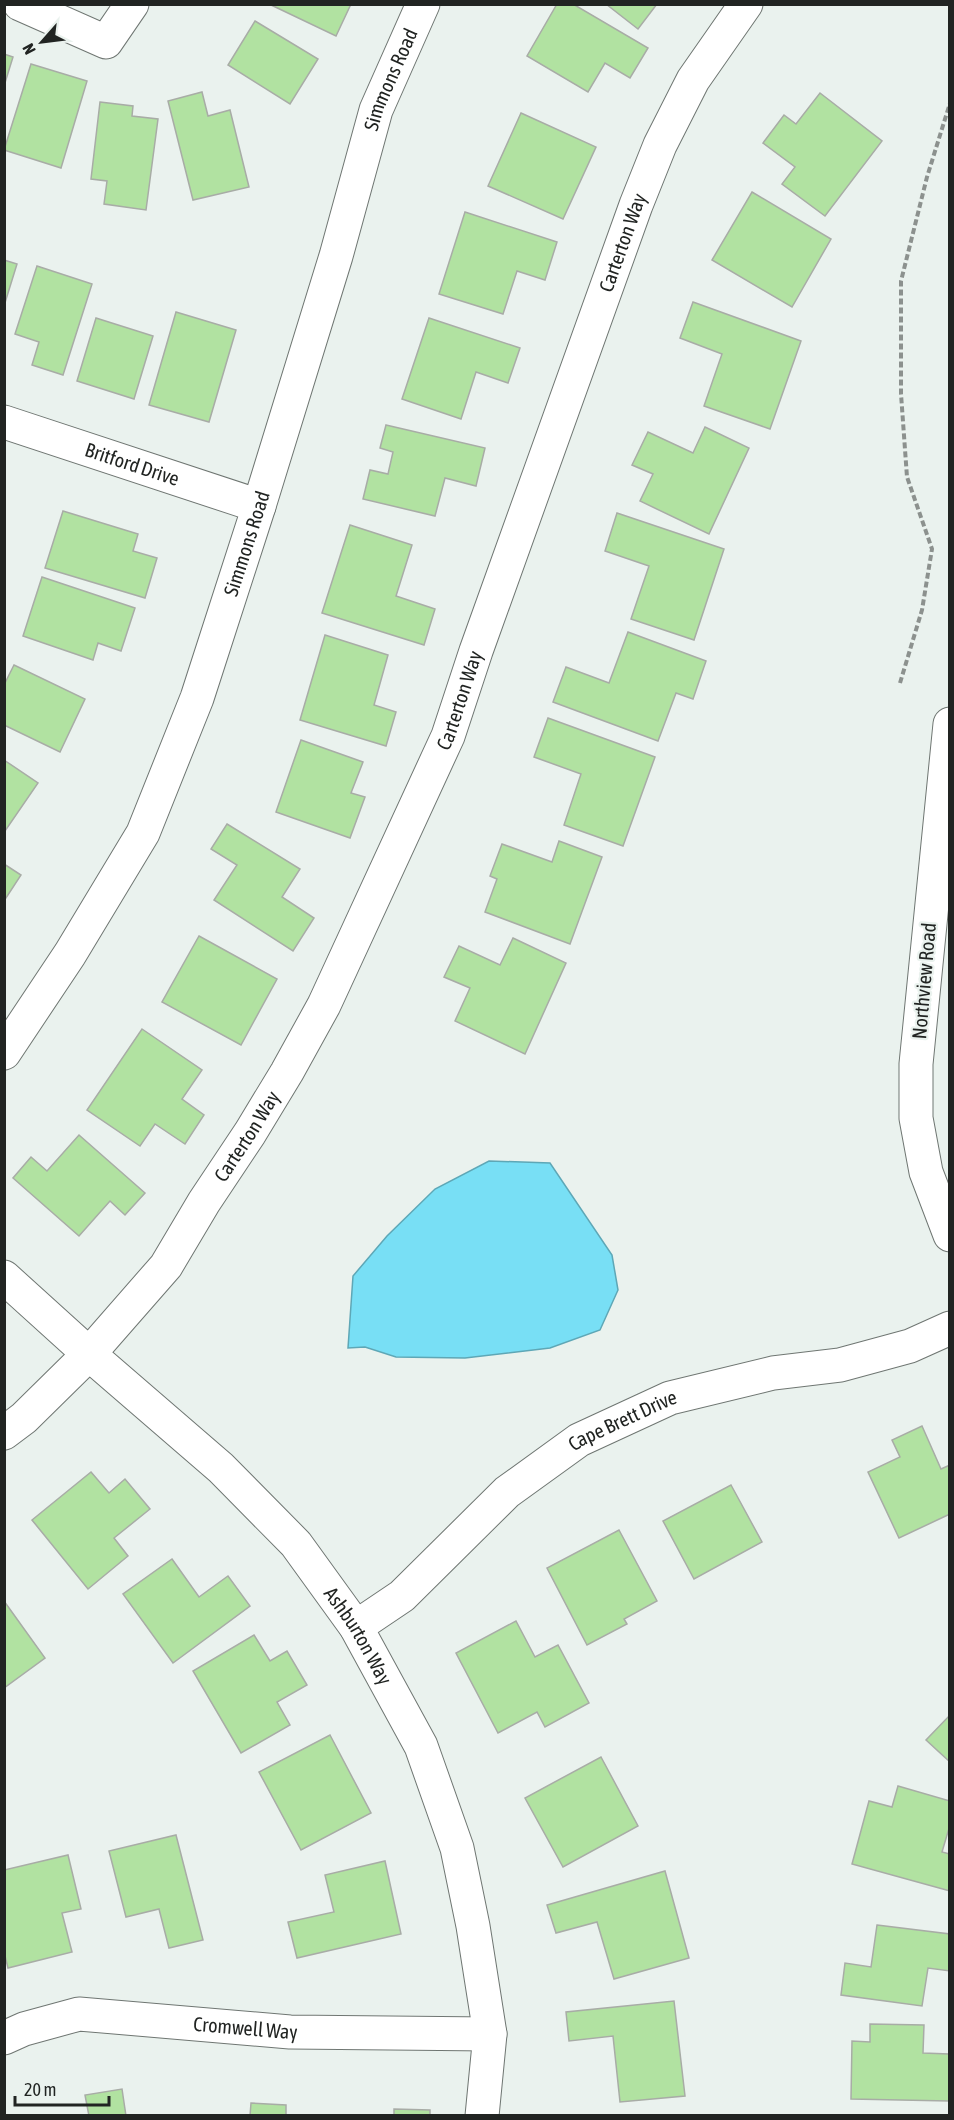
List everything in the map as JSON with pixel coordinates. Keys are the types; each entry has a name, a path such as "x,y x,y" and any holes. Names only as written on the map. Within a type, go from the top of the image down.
{"street":[{"path":"20,4 106,42 132,4"},
{"name":"Simmons Road","path":"4,1053 69,954 143,833 197,698 336,255 376,110 423,4"},
{"name":"Carterton Way","path":"4,1433 24,1418 88,1354 166,1266 287,1072 324,1005 448,736 476,651 580,361 660,145 693,80 746,4"},
{"name":"Britford Drive","path":"4,423 259,506"},
{"name":"Northview Road","path":"950,724 916,1075 916,1118 926,1172 950,1234"},
{"name":"Ashburton Way","path":"4,1277 88,1354 221,1468 296,1544 356,1627 421,1746 457,1848 473,1926 490,2034 482,2115"},
{"name":"Cape Brett Drive","path":"356,1627 402,1596 507,1492 579,1440 670,1398 772,1373 840,1365 910,1346 950,1328"},
{"name":"Cromwell Way","path":"4,2038 24,2029 79,2014 290,2032 490,2034"}],"path":[{"path":"900,683 922,610 932,549 907,477 901,394 901,281 927,177 950,104"}],"water":[{"path":"489,1161 550,1163 612,1255 618,1290 600,1330 550,1348 465,1358 396,1357 365,1347 348,1348 353,1276 387,1236 435,1189"}],"building":[{"path":"269,4 351,4 336,36"},
{"path":"557,4 573,4 648,48 630,78 605,63 588,92 527,56"},
{"path":"606,4 657,4 638,29"},
{"path":"255,21 318,59 290,104 228,65"},
{"path":"4,54 13,57 4,86"},
{"path":"31,64 87,81 61,168 4,150"},
{"path":"202,92 208,116 230,110 249,187 193,200 168,101"},
{"path":"820,93 882,141 825,216 782,184 795,167 763,143 784,115 796,124"},
{"path":"100,102 133,106 132,116 158,119 146,210 104,204 107,181 91,179"},
{"path":"521,113 596,147 563,219 488,186"},
{"path":"752,192 831,239 792,307 712,260"},
{"path":"465,212 557,242 545,280 517,271 503,314 439,294"},
{"path":"4,260 17,264 4,306"},
{"path":"37,266 92,284 63,375 32,365 39,342 15,334"},
{"path":"693,302 801,341 770,429 704,406 722,354 680,338"},
{"path":"176,312 236,330 209,422 149,405"},
{"path":"96,318 153,336 134,399 77,381"},
{"path":"429,318 520,348 508,383 476,372 461,419 402,399"},
{"path":"386,425 485,448 476,486 445,478 435,516 363,499 370,470 388,474 393,452 380,448"},
{"path":"705,427 749,448 709,534 640,501 653,474 632,465 648,432 693,453"},
{"path":"63,511 138,534 133,551 157,558 145,598 45,568"},
{"path":"617,513 724,549 694,640 631,619 649,566 605,551"},
{"path":"350,525 412,545 396,596 435,609 424,645 322,613"},
{"path":"42,577 135,608 121,651 98,643 93,660 23,636"},
{"path":"628,632 706,661 693,699 676,693 658,741 553,702 566,667 609,683"},
{"path":"325,635 388,655 374,705 396,712 386,746 300,720"},
{"path":"14,665 85,699 60,752 4,725 4,685"},
{"path":"548,718 655,757 623,846 564,825 581,774 534,757"},
{"path":"301,740 363,762 351,793 365,797 350,838 276,812"},
{"path":"4,760 38,783 5,831 4,831"},
{"path":"227,824 300,869 282,897 314,918 293,951 214,900 237,865 211,849"},
{"path":"559,841 602,857 570,944 485,912 497,879 490,876 502,844 552,862"},
{"path":"4,864 21,875 4,901"},
{"path":"199,936 277,979 241,1045 162,1002"},
{"path":"513,938 566,963 525,1054 455,1021 470,988 444,977 459,946 500,965"},
{"path":"142,1029 202,1070 182,1099 204,1115 185,1144 155,1124 140,1146 87,1110"},
{"path":"79,1135 145,1193 125,1215 110,1201 79,1236 13,1178 31,1157 47,1171"},
{"path":"922,1426 941,1469 950,1465 950,1514 899,1538 868,1472 900,1457 892,1440"},
{"path":"91,1472 109,1493 125,1479 150,1509 114,1538 128,1556 88,1589 32,1520"},
{"path":"731,1485 762,1542 694,1579 663,1521"},
{"path":"619,1530 657,1601 624,1619 627,1624 587,1645 547,1568"},
{"path":"172,1559 199,1597 228,1576 250,1606 173,1663 123,1594"},
{"path":"4,1601 45,1658 4,1688"},
{"path":"516,1621 535,1657 558,1645 589,1703 545,1727 537,1712 498,1733 456,1653"},
{"path":"254,1635 270,1661 287,1651 307,1685 277,1702 290,1725 241,1753 193,1671"},
{"path":"950,1715 950,1762 926,1740"},
{"path":"330,1735 371,1813 301,1850 259,1772"},
{"path":"601,1757 638,1826 563,1867 525,1798"},
{"path":"898,1786 950,1801 950,1825 942,1852 950,1854 950,1891 852,1864 869,1801 892,1807"},
{"path":"176,1835 203,1940 169,1948 159,1909 126,1917 109,1851"},
{"path":"68,1855 81,1909 62,1913 72,1952 8,1968 4,1952 4,1870"},
{"path":"385,1861 401,1934 297,1958 288,1922 334,1912 325,1875"},
{"path":"665,1871 689,1958 614,1979 597,1922 556,1933 547,1905"},
{"path":"877,1925 950,1934 950,1971 928,1968 922,2006 841,1995 845,1963 871,1967"},
{"path":"674,2001 685,2096 620,2102 613,2036 569,2041 566,2012"},
{"path":"870,2024 924,2025 923,2053 949,2054 949,2101 851,2099 852,2041 870,2042"},
{"path":"122,2089 126,2116 89,2116 85,2095"},
{"path":"251,2103 286,2105 286,2116 250,2116"},
{"path":"394,2109 430,2110 430,2116 394,2116"}]}
